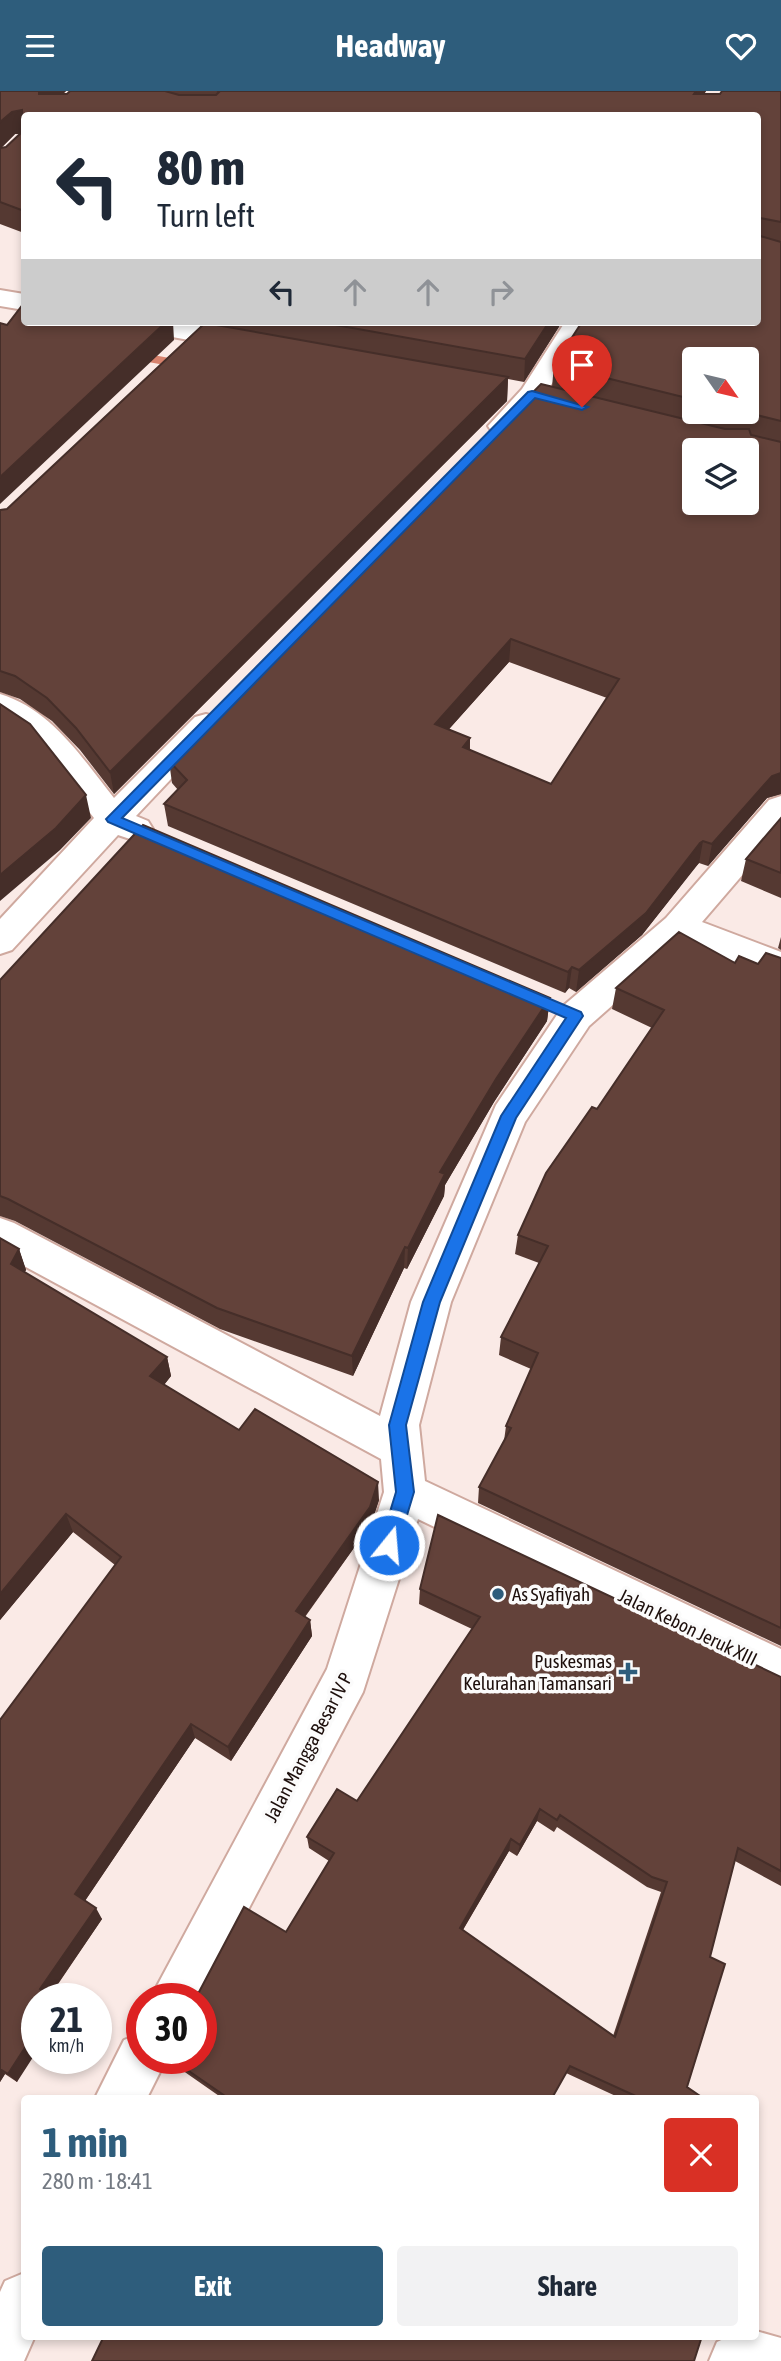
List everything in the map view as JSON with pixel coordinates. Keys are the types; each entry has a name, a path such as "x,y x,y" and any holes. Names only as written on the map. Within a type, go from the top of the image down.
{"street":[{"path":"0,298 21,302"},
{"path":"142,326 188,347 267,346"},
{"path":"486,442 509,403 532,394 575,326"},
{"path":"532,394 558,401"},
{"path":"0,941 113,819 231,700"},
{"path":"0,705 48,737 113,819 160,839"},
{"name":"Jalan Mangga Besar IV P","path":"183,1983 347,1677 405,1492 398,1425 431,1302 509,1116 563,1011 678,927 781,808"},
{"path":"678,927 781,966"},
{"path":"0,1234 400,1448"},
{"name":"Jalan Kebon Jeruk XIII","path":"405,1492 781,1672"},
{"path":"122,2095 133,2074"},
{"path":"0,2352 21,2306"},
{"path":"736,2361 756,2358 771,2361"}],"building":[{"path":"0,91 67,94 70,91 165,91 179,95 216,95 218,91 696,91 694,94 720,94 722,91 781,91 781,222 761,218 761,112 12,112 0,122"},
{"path":"21,133 21,210 0,202 0,148 6,147"},
{"path":"761,236 781,242 781,421 760,416 760,347 682,347 682,397 554,365 579,326 761,326"},
{"path":"21,307 21,326 162,326 0,477 0,323 7,325"},
{"path":"202,326 222,326 508,377 110,772 76,728 47,698 15,676 0,671 0,510 7,509"},
{"path":"341,326 546,326 525,359"},
{"path":"541,384 682,418 682,424 749,429 751,435 781,442 781,773 772,776 712,844 703,841 700,843 646,913 579,970 572,967 568,972 164,804 187,780 169,761","holes":["511,639 619,679 551,784 463,747 470,738 435,724"]},
{"path":"0,704 30,724 86,795 56,828 0,875"},
{"path":"781,818 781,873 746,859"},
{"path":"143,825 550,998 496,1079 440,1172 445,1174 408,1248 405,1247 352,1356 217,1308 0,1196 0,980"},
{"path":"679,932 735,963 739,956 758,964 766,953 781,958 781,1628 479,1487 511,1428 506,1426 538,1353 501,1337 548,1246 518,1235 546,1173 592,1107 597,1109 664,1010 616,988"},
{"path":"0,1238 19,1249 11,1264 167,1357 150,1376 239,1430 255,1409 378,1482 370,1507 296,1611 310,1620 228,1747 191,1724 75,1894 96,1908 44,1983 21,1983 21,2054 8,2074 0,2069 0,1720 121,1557 66,1514 0,1594"},
{"path":"438,1515 781,1677 781,1871 738,1848 710,1957 725,1964 687,2087 699,2095 633,2095 570,2066 554,2095 224,2095 193,2074 217,2074 217,1983 204,1983 244,1907 286,1932 334,1853 307,1837 337,1789 357,1801 480,1617 420,1589","holes":["540,1809 557,1820 560,1815 652,1877 667,1882 615,2037 460,1928 511,1839 520,1845"]},
{"path":"102,2340 701,2340 694,2361 92,2361"}],"waterway":[{"path":"131,355 186,365"}],"place":[{"name":"As Syafiyah","path":"498,1594"},
{"name":"Puskesmas Kelurahan Tamansari","path":"628,1672"}],"route":[{"path":"389,1545 405,1492 398,1425 431,1302 509,1116 576,1016 113,819 532,394 582,407"}]}
